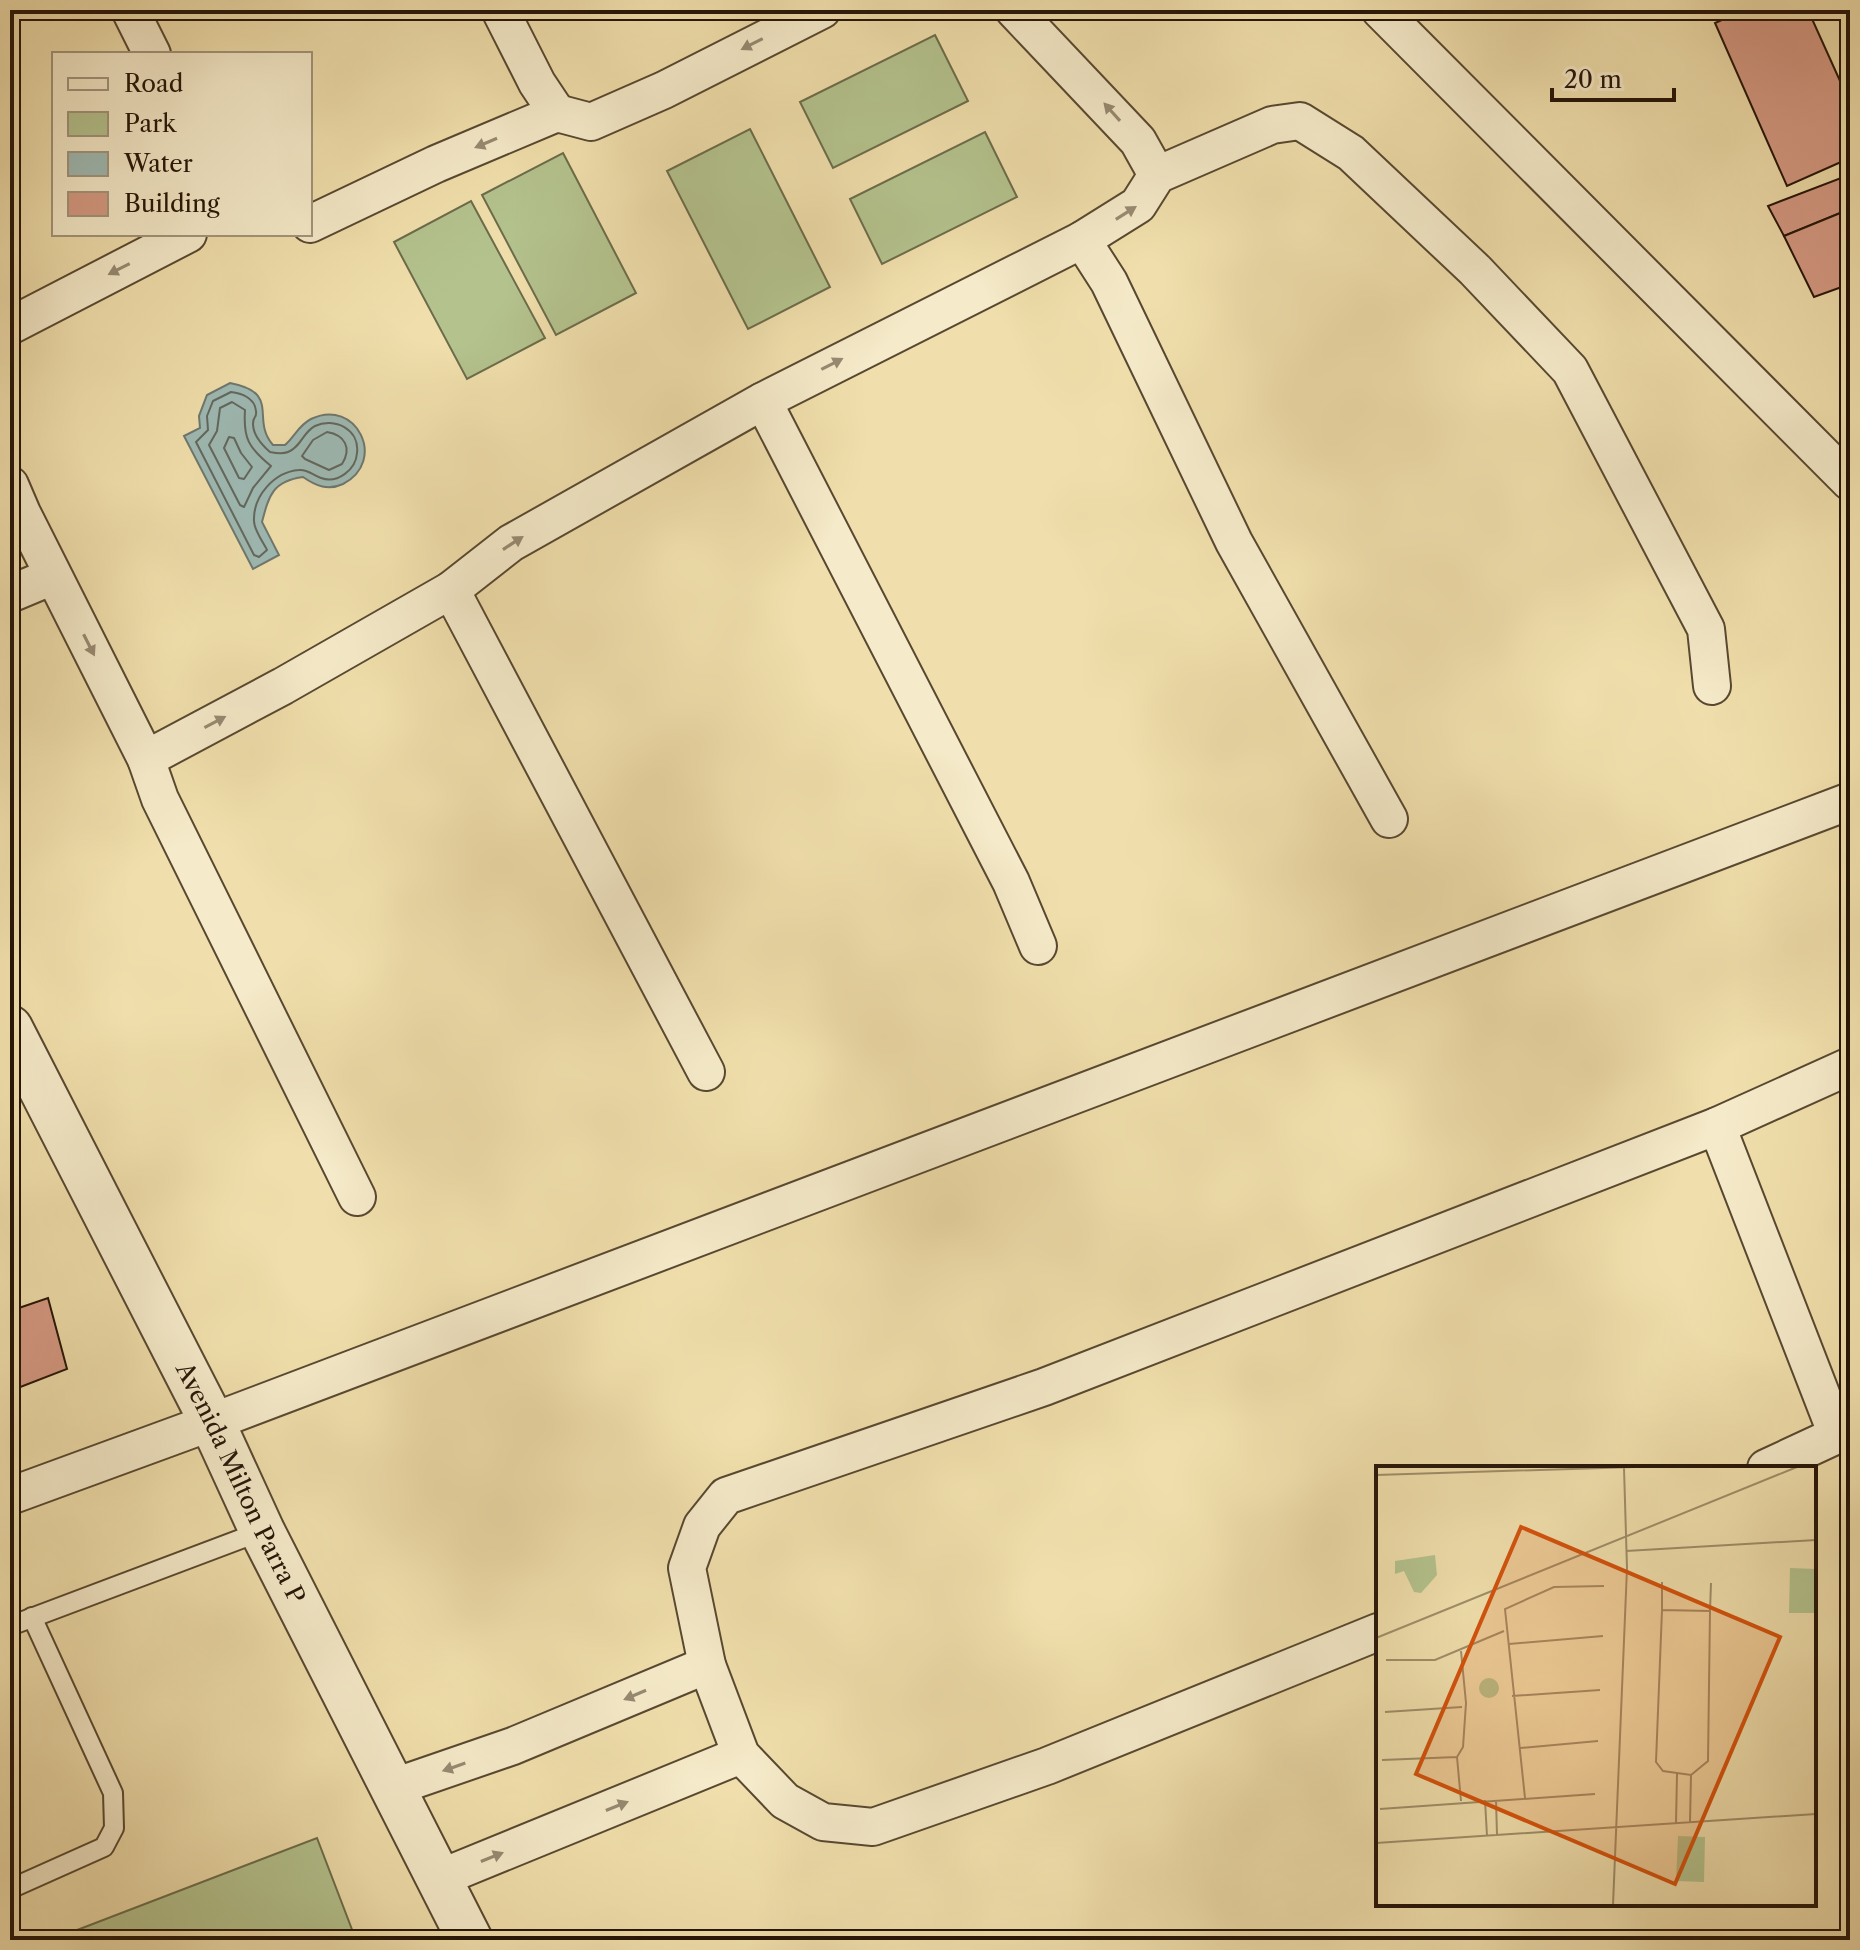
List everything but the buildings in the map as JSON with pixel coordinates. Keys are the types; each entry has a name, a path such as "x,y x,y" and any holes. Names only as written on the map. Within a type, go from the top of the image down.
{"street":[{"path":"130,10 151,52"},
{"path":"500,10 537,83 557,113"},
{"path":"312,223 436,164 557,113 591,122 664,90 822,10"},
{"path":"1014,10 1138,141 1157,175"},
{"path":"1380,10 1850,482"},
{"path":"146,759 283,686 451,590 511,543 763,401 1082,240 1138,205 1157,175 1272,125 1300,121 1351,153 1475,270 1570,370 1706,629 1712,686"},
{"path":"10,326 184,236"},
{"path":"1082,240 1109,282 1234,542 1389,819"},
{"path":"763,401 1011,882 1038,946"},
{"path":"14,506 146,759 160,799 357,1197"},
{"path":"10,594 53,576"},
{"path":"451,590 706,1072"},
{"path":"10,1496 1850,801"},
{"name":"Avenida Milton Parra P","path":"10,1028 212,1422 262,1531 470,1940"},
{"path":"1376,1633 1047,1766 873,1827 823,1822 785,1801 741,1755 707,1665 687,1568 702,1526 726,1496 1044,1387 1717,1126 1850,1066"},
{"path":"1717,1126 1844,1433 1770,1466"},
{"path":"394,1787 513,1746 707,1665"},
{"path":"440,1878 741,1755"}],"lane":[{"path":"10,1626 262,1531"},
{"path":"10,1889 104,1847 114,1828 113,1793 32,1617"}],"green space":[{"path":"935,35 968,101 833,168 800,102"},
{"path":"750,129 830,287 748,329 667,171"},
{"path":"985,132 1017,197 882,264 850,199"},
{"path":"563,153 636,293 556,335 482,195"},
{"path":"471,201 545,338 467,379 394,242"},
{"path":"317,1838 356,1940 51,1940"}],"water":[{"path":"230,383 246,387 260,400 264,426 273,445 285,445 307,421 327,415 341,417 353,424 365,448 356,474 343,484 322,486 303,477 285,482 274,491 262,522 279,555 253,569 184,436 200,428 199,416 207,395"}]}
